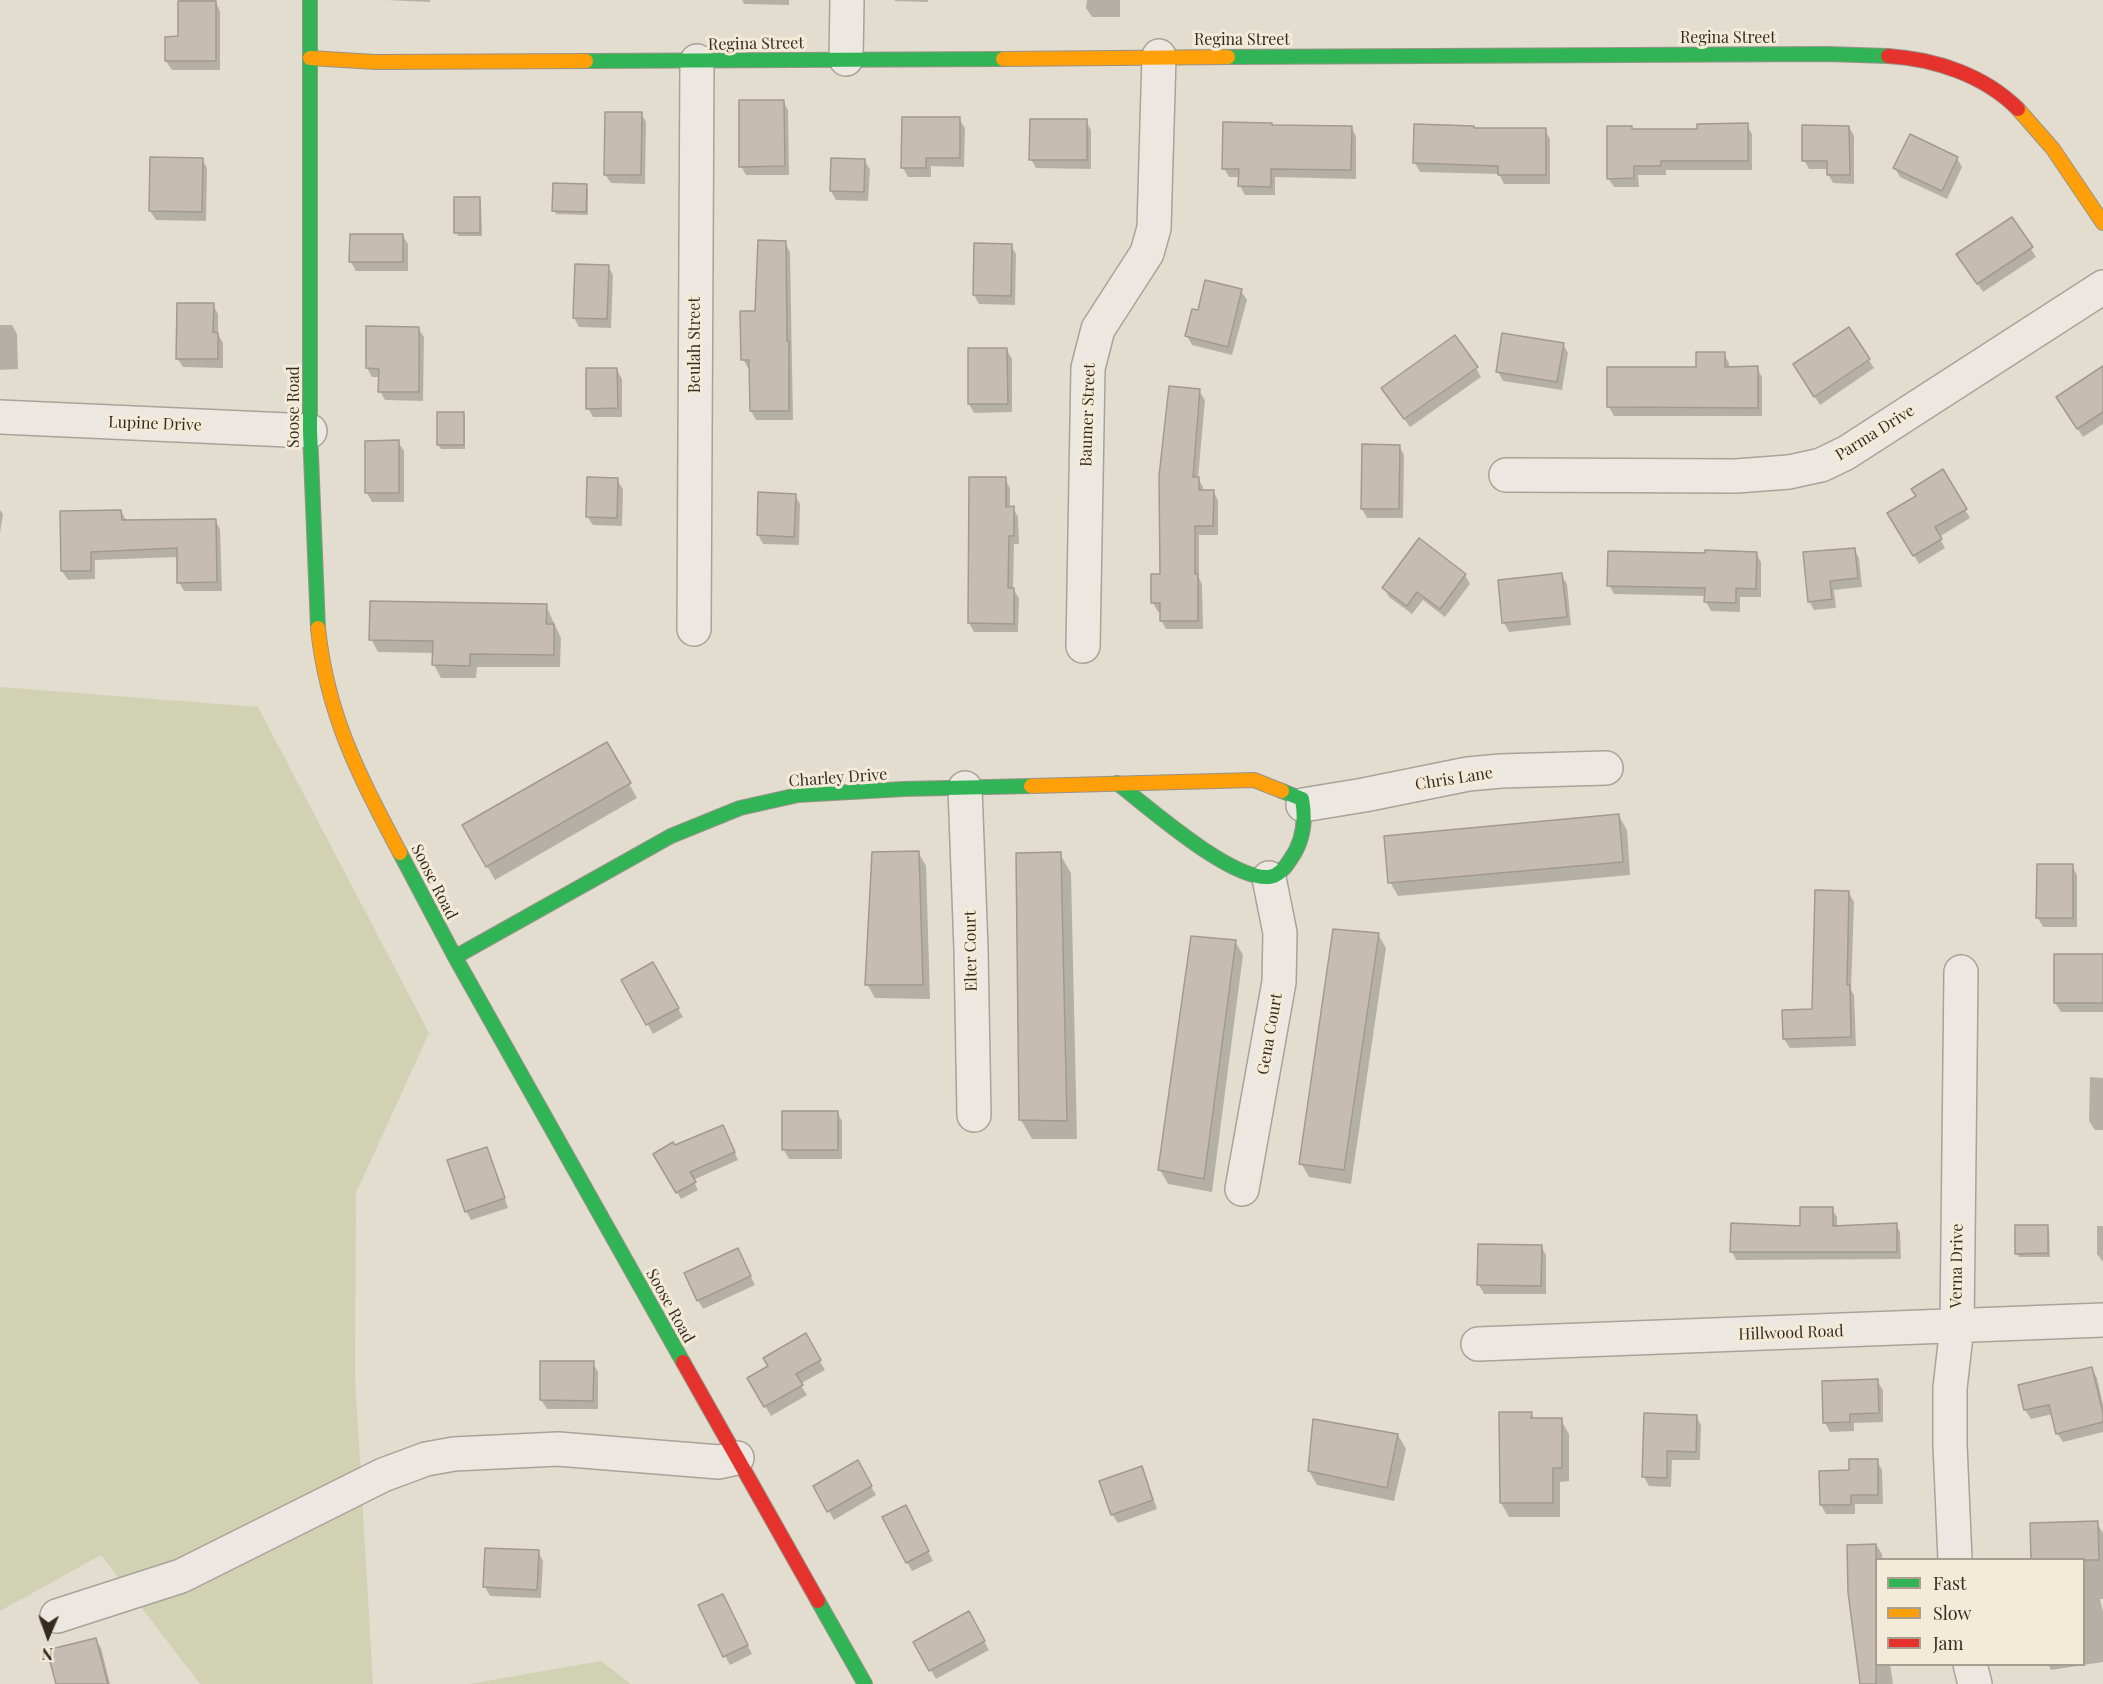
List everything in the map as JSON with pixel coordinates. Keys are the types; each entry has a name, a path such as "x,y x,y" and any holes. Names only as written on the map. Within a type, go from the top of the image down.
{"street":[{"name":"Soose Road","path":"310,0 310,431 316,608 321,659 332,706 356,769 455,957 865,1684"},
{"path":"846,59 847,0"},
{"name":"Regina Street","path":"310,58 375,62 1159,56 1827,54 1902,57 1936,63 1969,75 2004,95 2032,121 2103,223"},
{"name":"Baumer Street","path":"1083,646 1088,368 1098,329 1147,254 1154,228 1159,56"},
{"name":"Beulah Street","path":"694,629 697,61"},
{"name":"Parma Drive","path":"1506,476 1737,476 1789,472 1821,465 1846,453 2103,287"},
{"name":"Lupine Drive","path":"0,417 310,431"},
{"name":"Chris Lane","path":"1303,805 1468,774 1606,768"},
{"name":"Charley Drive","path":"455,957 671,836 740,808 798,795 1254,780 1302,799 1303,805"},
{"path":"1118,783 1178,832 1251,876 1269,878 1282,871 1297,850 1305,819 1303,805"},
{"name":"Elter Court","path":"965,788 974,1115"},
{"name":"Gena Court","path":"1242,1189 1279,982 1280,933 1269,878"},
{"name":"Verna Drive","path":"1955,1558 1950,1388 1957,1327 1961,972"},
{"name":"Hillwood Road","path":"1478,1344 2103,1320"},
{"path":"57,1616 182,1576 383,1475 426,1459 454,1454 558,1449 719,1462 737,1458"},
{"path":"1970,1666 1975,1684"}],"green space":[{"path":"0,687 258,707 429,1033 356,1193 355,1376 373,1684 200,1684 101,1555 0,1611"},
{"path":"601,1661 631,1684 469,1684"}],"building":[{"path":"178,1 216,1 216,61 165,61 165,37 178,36"},
{"path":"739,100 784,100 785,166 739,167"},
{"path":"605,112 642,112 641,175 604,175"},
{"path":"902,117 960,117 960,158 926,158 926,168 901,168"},
{"path":"1030,119 1087,119 1087,160 1029,160"},
{"path":"1223,122 1352,126 1351,170 1271,169 1271,187 1238,186 1239,169 1222,169"},
{"path":"1748,123 1748,161 1661,161 1661,166 1634,166 1634,178 1607,179 1607,126 1632,126 1632,129 1697,129 1697,124"},
{"path":"1414,124 1474,126 1474,128 1546,128 1546,175 1498,175 1498,166 1413,163"},
{"path":"1802,125 1849,126 1850,175 1827,175 1827,161 1802,161"},
{"path":"1910,134 1958,157 1942,191 1893,168"},
{"path":"150,157 203,158 202,212 149,211"},
{"path":"831,158 865,159 864,192 830,191"},
{"path":"553,183 587,184 586,212 552,211"},
{"path":"454,197 480,197 480,233 454,233"},
{"path":"2012,217 2033,247 1977,284 1956,254"},
{"path":"350,234 403,234 403,262 349,262"},
{"path":"758,240 786,241 789,411 750,411 749,360 741,360 740,311 755,311"},
{"path":"974,243 1012,244 1011,296 973,295"},
{"path":"575,264 609,265 607,319 573,318"},
{"path":"1205,280 1242,289 1228,347 1185,336 1192,309 1198,310"},
{"path":"177,303 214,303 213,332 218,333 218,359 176,359"},
{"path":"366,326 419,327 419,392 378,392 379,369 366,368"},
{"path":"1849,327 1870,359 1814,397 1793,364"},
{"path":"1502,333 1564,343 1557,382 1496,372"},
{"path":"1455,335 1478,367 1404,419 1381,388"},
{"path":"968,348 1007,348 1008,404 968,404"},
{"path":"1696,352 1725,352 1725,367 1758,366 1758,408 1607,407 1607,367 1696,367"},
{"path":"2103,366 2103,412 2077,429 2056,397"},
{"path":"586,368 617,368 618,408 586,409"},
{"path":"1169,386 1200,389 1193,477 1199,477 1199,490 1214,490 1213,526 1195,526 1198,621 1160,621 1160,603 1151,603 1151,574 1160,574 1159,476"},
{"path":"437,412 464,412 464,445 437,445"},
{"path":"399,440 399,493 365,493 365,441"},
{"path":"1362,444 1400,445 1399,509 1361,509"},
{"path":"1943,469 1967,509 1935,527 1942,539 1913,556 1887,513 1916,496 1911,489"},
{"path":"587,477 618,478 617,518 586,517"},
{"path":"969,477 1006,477 1006,507 1014,506 1014,536 1009,536 1008,588 1014,588 1014,624 968,623"},
{"path":"758,492 796,494 794,537 757,535"},
{"path":"121,510 122,520 216,519 217,582 177,583 177,548 91,552 91,571 61,571 60,511"},
{"path":"1419,538 1466,574 1440,609 1417,592 1407,606 1382,588"},
{"path":"1855,548 1858,578 1830,581 1832,599 1808,602 1803,552"},
{"path":"1705,550 1757,552 1756,589 1736,588 1736,603 1704,602 1705,588 1607,586 1608,551 1705,553"},
{"path":"1562,573 1567,617 1502,623 1498,580"},
{"path":"370,601 547,604 546,624 554,624 554,655 470,654 470,666 432,665 433,641 369,640"},
{"path":"607,742 631,783 486,867 462,825"},
{"path":"1619,814 1623,862 1388,883 1384,836"},
{"path":"919,851 923,985 865,985 872,852"},
{"path":"1061,852 1067,1121 1019,1120 1016,853"},
{"path":"2037,864 2073,864 2073,918 2036,918"},
{"path":"1815,890 1849,891 1847,985 1850,985 1851,1037 1783,1039 1782,1010 1812,1009"},
{"path":"1333,929 1379,933 1344,1170 1299,1164"},
{"path":"1191,936 1236,940 1204,1179 1158,1170"},
{"path":"2054,954 2103,954 2103,1003 2054,1003"},
{"path":"653,962 679,1008 646,1025 621,980"},
{"path":"782,1111 838,1111 838,1150 782,1150"},
{"path":"723,1125 735,1152 690,1172 696,1182 676,1193 653,1154 673,1142 675,1145"},
{"path":"487,1147 505,1198 465,1212 447,1160"},
{"path":"1800,1207 1833,1207 1833,1226 1897,1223 1897,1252 1730,1252 1731,1223 1800,1226"},
{"path":"2015,1225 2048,1225 2048,1253 2015,1254"},
{"path":"1478,1244 1542,1245 1541,1286 1477,1285"},
{"path":"738,1248 751,1276 697,1301 684,1273"},
{"path":"806,1333 821,1360 796,1374 803,1385 764,1407 747,1378 768,1366 763,1358"},
{"path":"540,1361 594,1361 593,1401 540,1400"},
{"path":"2092,1367 2103,1422 2056,1434 2049,1405 2024,1410 2018,1385"},
{"path":"1878,1379 1879,1413 1850,1414 1850,1422 1823,1423 1822,1381"},
{"path":"1499,1412 1532,1412 1531,1418 1562,1418 1562,1468 1553,1468 1553,1503 1500,1503"},
{"path":"1644,1413 1697,1415 1696,1452 1667,1451 1667,1478 1642,1477"},
{"path":"1313,1419 1398,1434 1387,1488 1308,1471"},
{"path":"1849,1459 1878,1459 1878,1495 1851,1495 1851,1505 1820,1505 1819,1471 1849,1470"},
{"path":"858,1460 872,1486 827,1512 813,1486"},
{"path":"1142,1466 1153,1500 1111,1515 1099,1481"},
{"path":"906,1505 929,1551 906,1563 882,1517"},
{"path":"2098,1521 2099,1560 2031,1558 2030,1523"},
{"path":"1876,1544 1876,1684 1860,1684 1848,1592 1847,1545"},
{"path":"485,1548 539,1550 537,1590 483,1587"},
{"path":"723,1594 748,1645 723,1657 698,1605"},
{"path":"969,1611 985,1641 929,1671 913,1642"},
{"path":"96,1638 108,1684 56,1684 47,1650"}],"traffic: fast":[{"path":"310,0 310,431 318,628"},
{"path":"1228,57 1827,54 1888,56"},
{"path":"586,61 1003,59"},
{"path":"1117,783 1168,824 1212,855 1253,875 1269,877 1284,869 1295,853 1303,831 1302,799 1282,791"},
{"path":"455,957 671,836 740,808 798,795 904,789 1031,786"},
{"path":"400,853 455,957 683,1362"},
{"path":"818,1601 865,1684"}],"traffic: slow":[{"path":"1003,59 1228,57"},
{"path":"310,58 375,62 586,61"},
{"path":"2018,109 2053,149 2103,223"},
{"path":"318,628 322,660 337,718 359,772 400,853"},
{"path":"1031,786 1254,780 1282,791"}],"traffic: jam":[{"path":"1888,56 1923,61 1958,71 1990,87 2018,109"},
{"path":"683,1362 818,1601"}]}
